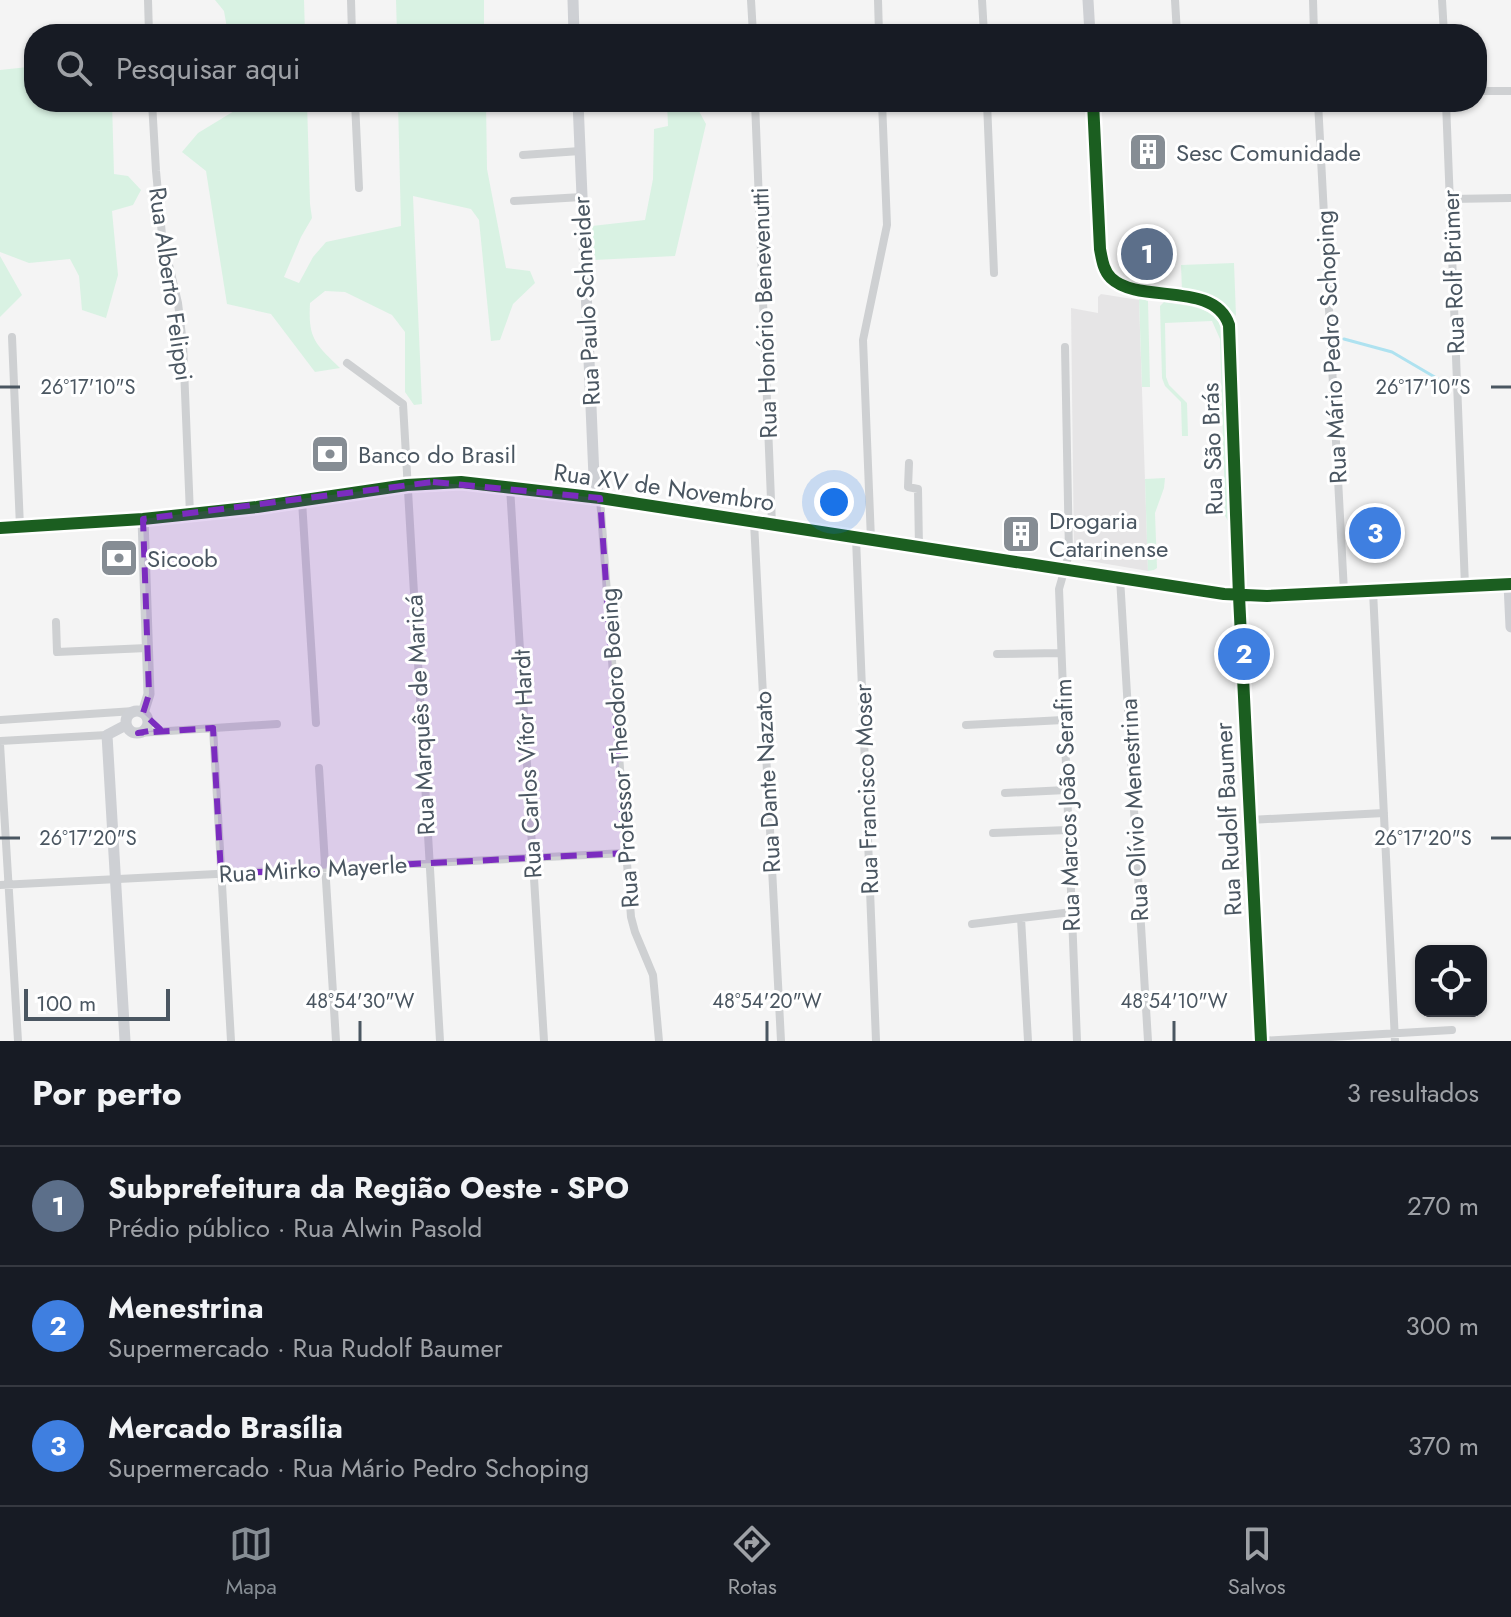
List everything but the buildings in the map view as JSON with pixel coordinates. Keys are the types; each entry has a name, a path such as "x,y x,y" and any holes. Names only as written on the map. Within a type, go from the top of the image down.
{"main road":[{"name":"Rua XV de Novembro","path":"0,528 143,519 446,482 600,498 1239,596 1510,584"}],"street":[{"path":"148,0 149,24"},
{"path":"351,0 352,24"},
{"path":"573,0 574,24"},
{"path":"751,0 752,24"},
{"path":"878,0 879,24"},
{"path":"982,0 983,24"},
{"path":"1088,0 1089,24"},
{"path":"1175,0 1176,24"},
{"path":"1313,0 1314,24"},
{"path":"1442,0 1443,24"},
{"path":"1487,91 1511,91"},
{"name":"Rua Alberto Felippi","path":"153,112 162,235 178,303 183,344 190,514"},
{"path":"355,112 359,188"},
{"name":"Rua Paulo Schneider","path":"578,112 594,477 600,498"},
{"name":"Rua Honório Benevenutti","path":"755,112 772,525"},
{"path":"871,540 863,340 887,225 882,112"},
{"path":"987,112 994,273"},
{"name":"Rua São Brás","path":"1093,112 1100,249 1105,270 1127,286 1201,300 1216,306 1226,317 1230,334 1239,596"},
{"name":"Rua Mário Pedro Schoping","path":"1319,112 1344,592"},
{"name":"Rua Rolf Brümer","path":"1446,112 1465,586"},
{"path":"523,155 580,151"},
{"path":"514,201 582,197"},
{"path":"1450,199 1511,198"},
{"path":"12,337 20,527"},
{"name":"Rua Marcos João Serafim","path":"1065,347 1069,554 1059,589 1060,653 1077,1041"},
{"name":"Rua Marquês de Maricá","path":"347,363 403,404 440,1041"},
{"path":"909,463 908,487 918,489 919,548"},
{"name":"Rua Carlos Vítor Hardt","path":"510,487 544,1041"},
{"name":"Rua Professor Theodoro Boeing","path":"600,498 625,853 633,926 655,984 659,1041"},
{"path":"302,501 316,723"},
{"path":"143,519 149,694 139,712 126,718 126,725 130,731 138,733 277,724"},
{"name":"Rua Dante Nazato","path":"754,522 781,1041"},
{"name":"Rua Francisco Moser","path":"856,538 876,1041"},
{"name":"Rua Olívio Menestrina","path":"1120,578 1148,1041"},
{"path":"1510,584 1511,627"},
{"path":"1373,591 1395,1037"},
{"name":"Rua Rudolf Baumer","path":"1239,596 1261,1041"},
{"path":"56,622 57,652 147,648"},
{"path":"997,654 1060,653"},
{"path":"0,720 139,712 147,718 147,725 144,731 138,733"},
{"path":"966,725 1063,720"},
{"path":"18,1041 4,885 0,743 107,735 126,725"},
{"path":"213,728 231,1041"},
{"path":"107,735 125,1041"},
{"path":"319,768 336,1041"},
{"path":"1005,793 1066,790"},
{"path":"1250,820 1384,813"},
{"path":"993,833 1068,830"},
{"name":"Rua Mirko Mayerle","path":"4,885 625,853"},
{"path":"972,924 1072,912"},
{"path":"1021,918 1028,1041"},
{"path":"1261,1041 1395,1037 1452,1030"}],"highlighted area":[{"path":"433,482 600,498 625,853 221,874 213,728 138,733 160,729 143,713 149,694 143,519"}],"shaded area":[{"path":"1101,294 1139,300 1148,571 1078,559 1074,554 1071,308 1098,313 1098,297"}],"green space":[{"path":"215,0 304,0 305,24 226,24 224,11"},
{"path":"396,0 484,0 484,24 397,24"},
{"path":"24,67 24,112 112,112 114,174 128,176 141,190 133,205 112,211 118,275 106,318 82,310 79,276 70,259 29,263 0,252 0,70"},
{"path":"233,112 307,112 312,218 284,277 299,283 313,257 326,242 401,226 398,112 486,112 487,169 506,268 530,271 535,283 513,304 500,340 491,341 479,220 471,209 413,196 422,404 414,405 405,392 405,332 392,315 345,292 325,291 310,303 310,325 315,340 340,368 315,372 271,314 227,304 206,171 182,152 198,133"},
{"path":"667,112 699,112 706,124 675,256 594,260 592,226 645,220 653,179 654,129 668,126"},
{"path":"0,256 22,295 0,317"},
{"path":"1234,263 1236,316 1218,301 1182,291 1181,265"},
{"path":"1139,298 1148,301 1150,387 1142,387"},
{"path":"1164,302 1205,310 1222,327 1228,521 1224,514 1220,339 1212,321 1165,323 1166,377 1169,385 1187,403 1188,436 1182,436 1181,402 1165,386 1162,378 1160,306"},
{"path":"1165,478 1155,513 1157,568 1148,571 1145,479"}],"waterway":[{"path":"1344,339 1392,352 1450,386"}],"cycle path":[{"path":"1093,112 1100,249 1106,272 1123,286 1208,302 1221,311 1229,325 1261,1041"},
{"path":"0,528 143,519 257,507 407,485 461,482 600,498 1224,594 1267,596 1511,584"}],"place":[{"name":"Sesc Comunidade","path":"1148,152"},
{"name":"Subprefeitura da Região Oeste - SPO","path":"1147,254"},
{"name":"Banco do Brasil","path":"330,454"},
{"name":"Mercado Brasília","path":"1375,533"},
{"name":"Drogaria Catarinense","path":"1021,534"},
{"name":"Sicoob","path":"119,558"},
{"name":"Menestrina","path":"1244,654"}]}
